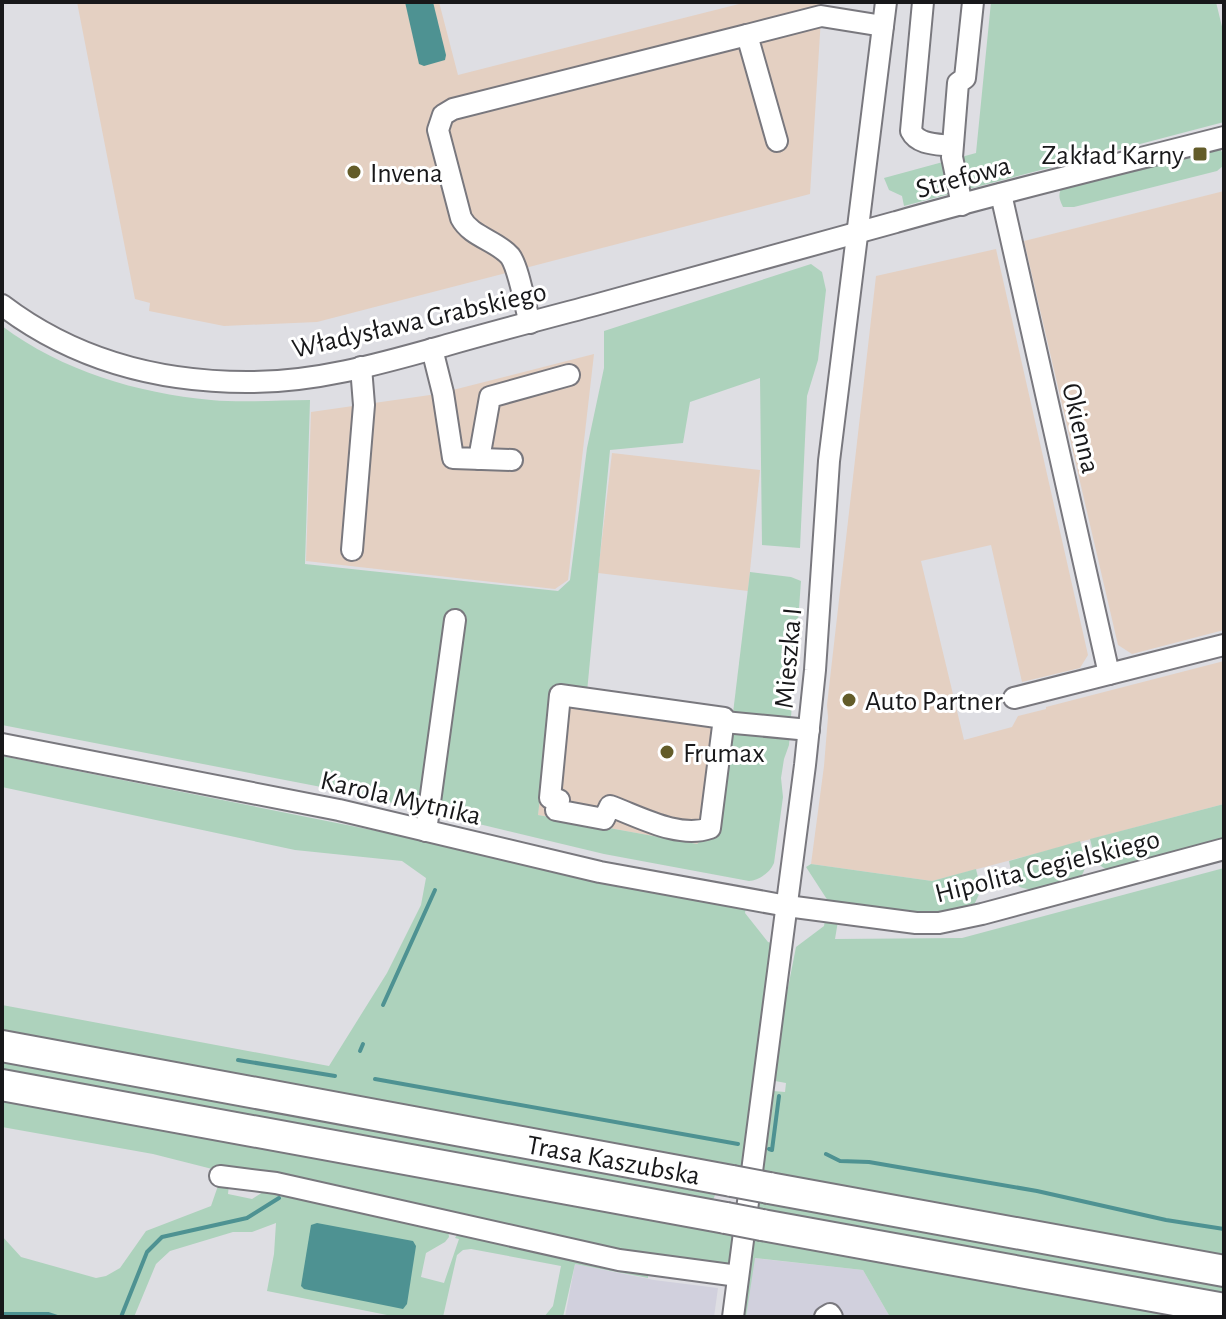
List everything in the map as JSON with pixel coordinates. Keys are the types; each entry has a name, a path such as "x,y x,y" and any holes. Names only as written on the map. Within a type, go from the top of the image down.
{"highway":[{"name":"Trasa Kaszubska","path":"2,1046 1224,1271"},
{"name":"Trasa Kaszubska","path":"2,1085 1224,1309"}],"street":[{"name":"Mieszka I","path":"733,1317 809,730 829,461 886,2"},
{"path":"923,2 911,131 914,138 922,142 952,146"},
{"path":"962,205 952,146 958,83 965,78 973,2"},
{"path":"530,323 511,258 466,228 461,218 438,130 443,115 453,109 821,16 883,26"},
{"path":"747,35 777,141"},
{"name":"Strefowa","path":"856,234 1224,137"},
{"name":"Okienna","path":"1001,194 1109,674"},
{"name":"Władysława Grabskiego","path":"2,305 37,329 115,364 204,381 292,379 361,367 432,349 856,234"},
{"path":"432,349 443,393 453,458 512,460"},
{"path":"352,550 364,405 361,367"},
{"path":"479,459 490,397 569,375"},
{"path":"426,831 455,620"},
{"path":"1014,698 1224,645"},
{"path":"728,722 710,828 699,832 681,832 610,806 604,819 556,810 559,800 550,798 560,695 724,718 728,722 809,730"},
{"name":"Karola Mytnika","path":"2,744 339,810 600,872 787,906"},
{"name":"Hipolita Cegielskiego","path":"787,906 916,923 939,923 1224,849"},
{"path":"220,1176 290,1186 619,1260 738,1276"},
{"path":"825,1317 830,1314 832,1317"}],"shaded area":[{"path":"77,2 439,2 458,75 747,2 822,2 810,194 317,322 224,326 149,311 150,303 135,299"},
{"path":"1224,191 1224,630 1132,654 1118,645 1024,241"},
{"path":"996,249 1088,655 1080,668 1022,682 991,545 921,561 964,740 1012,727 1018,716 1046,707 1224,661 1224,804 932,881 811,864 876,276"},
{"path":"594,354 568,580 555,589 306,561 311,412 437,394"},
{"path":"612,453 760,470 748,591 598,573"},
{"path":"553,688 733,711 719,828 697,844 538,815"},
{"path":"754,1258 863,1270 890,1317 746,1317"},
{"path":"575,1264 654,1280 718,1288 714,1317 565,1317"}],"green space":[{"path":"991,2 1216,2 1224,35 1224,122 904,206 902,196 889,190 884,178 976,153"},
{"path":"1220,149 1224,155 1223,166 1217,171 1074,207 1063,207 1060,201 1064,186"},
{"path":"811,264 822,272 826,290 818,360 807,396 800,548 762,545 760,378 690,402 683,443 610,450 587,692 553,689 538,815 697,844 719,828 731,732 790,733 781,778 783,797 774,863 760,878 749,881 604,854 342,791 2,725 2,326 25,342 75,367 156,392 211,400 310,400 305,564 558,591 570,580 587,448 604,368 604,331"},
{"path":"750,572 801,581 791,717 788,719 733,713"},
{"path":"2,733 341,799 602,861 745,888 748,893 2,737"},
{"path":"2,756 746,907 745,913 768,942 775,944 747,1169 717,1161 703,1161 2,1032 2,1005 329,1066 387,973 421,905 426,878 402,861 295,850 2,787"},
{"path":"1224,804 1224,841 1114,870 1099,864 1094,855 1090,839"},
{"path":"1080,841 1085,866 1079,878 1041,889 1023,888 1015,883 1009,861"},
{"path":"811,864 932,881 976,869 981,890 974,905 939,913 903,913 830,904 806,867"},
{"path":"1224,868 1224,1317 890,1317 863,1270 755,1258 744,1317 773,1091 785,1092 786,1083 775,1081 784,1008 796,947 824,926 825,920 838,921 835,939 962,938"},
{"path":"2,1055 707,1184 707,1193 715,1195 713,1200 2,1078"},
{"path":"2,1100 739,1235 731,1265 677,1265 228,1173 153,1154 2,1127"},
{"path":"220,1180 229,1184 228,1194 252,1199 271,1187 448,1230 449,1237 445,1242 426,1253 421,1277 444,1283 459,1232 648,1271 648,1278 575,1264 563,1317 544,1317 553,1306 561,1266 463,1250 457,1255 443,1317 397,1317 267,1291 276,1223 252,1232 233,1232 170,1251 156,1264 134,1317 2,1317 2,1236 21,1257 96,1278 106,1276 120,1268 146,1231 211,1206"}],"water":[{"path":"405,2 433,2 445,60 424,66 419,64"},
{"path":"317,1223 413,1241 416,1246 407,1304 403,1309 301,1286 311,1225"}],"waterway":[{"path":"383,1005 435,890"},
{"path":"360,1051 363,1044"},
{"path":"238,1060 335,1076"},
{"path":"375,1079 738,1144"},
{"path":"769,1149 772,1150 779,1096"},
{"path":"826,1154 840,1161 869,1162 1037,1191 1166,1220 1224,1229"},
{"path":"121,1317 147,1252 162,1237 247,1218 279,1198"},
{"path":"2,1314 48,1314 57,1317"}],"place":[{"name":"Zakład Karny","path":"1200,154"},
{"name":"Invena","path":"354,172"},
{"name":"Auto Partner","path":"849,700"},
{"name":"Frumax","path":"667,752"}]}
